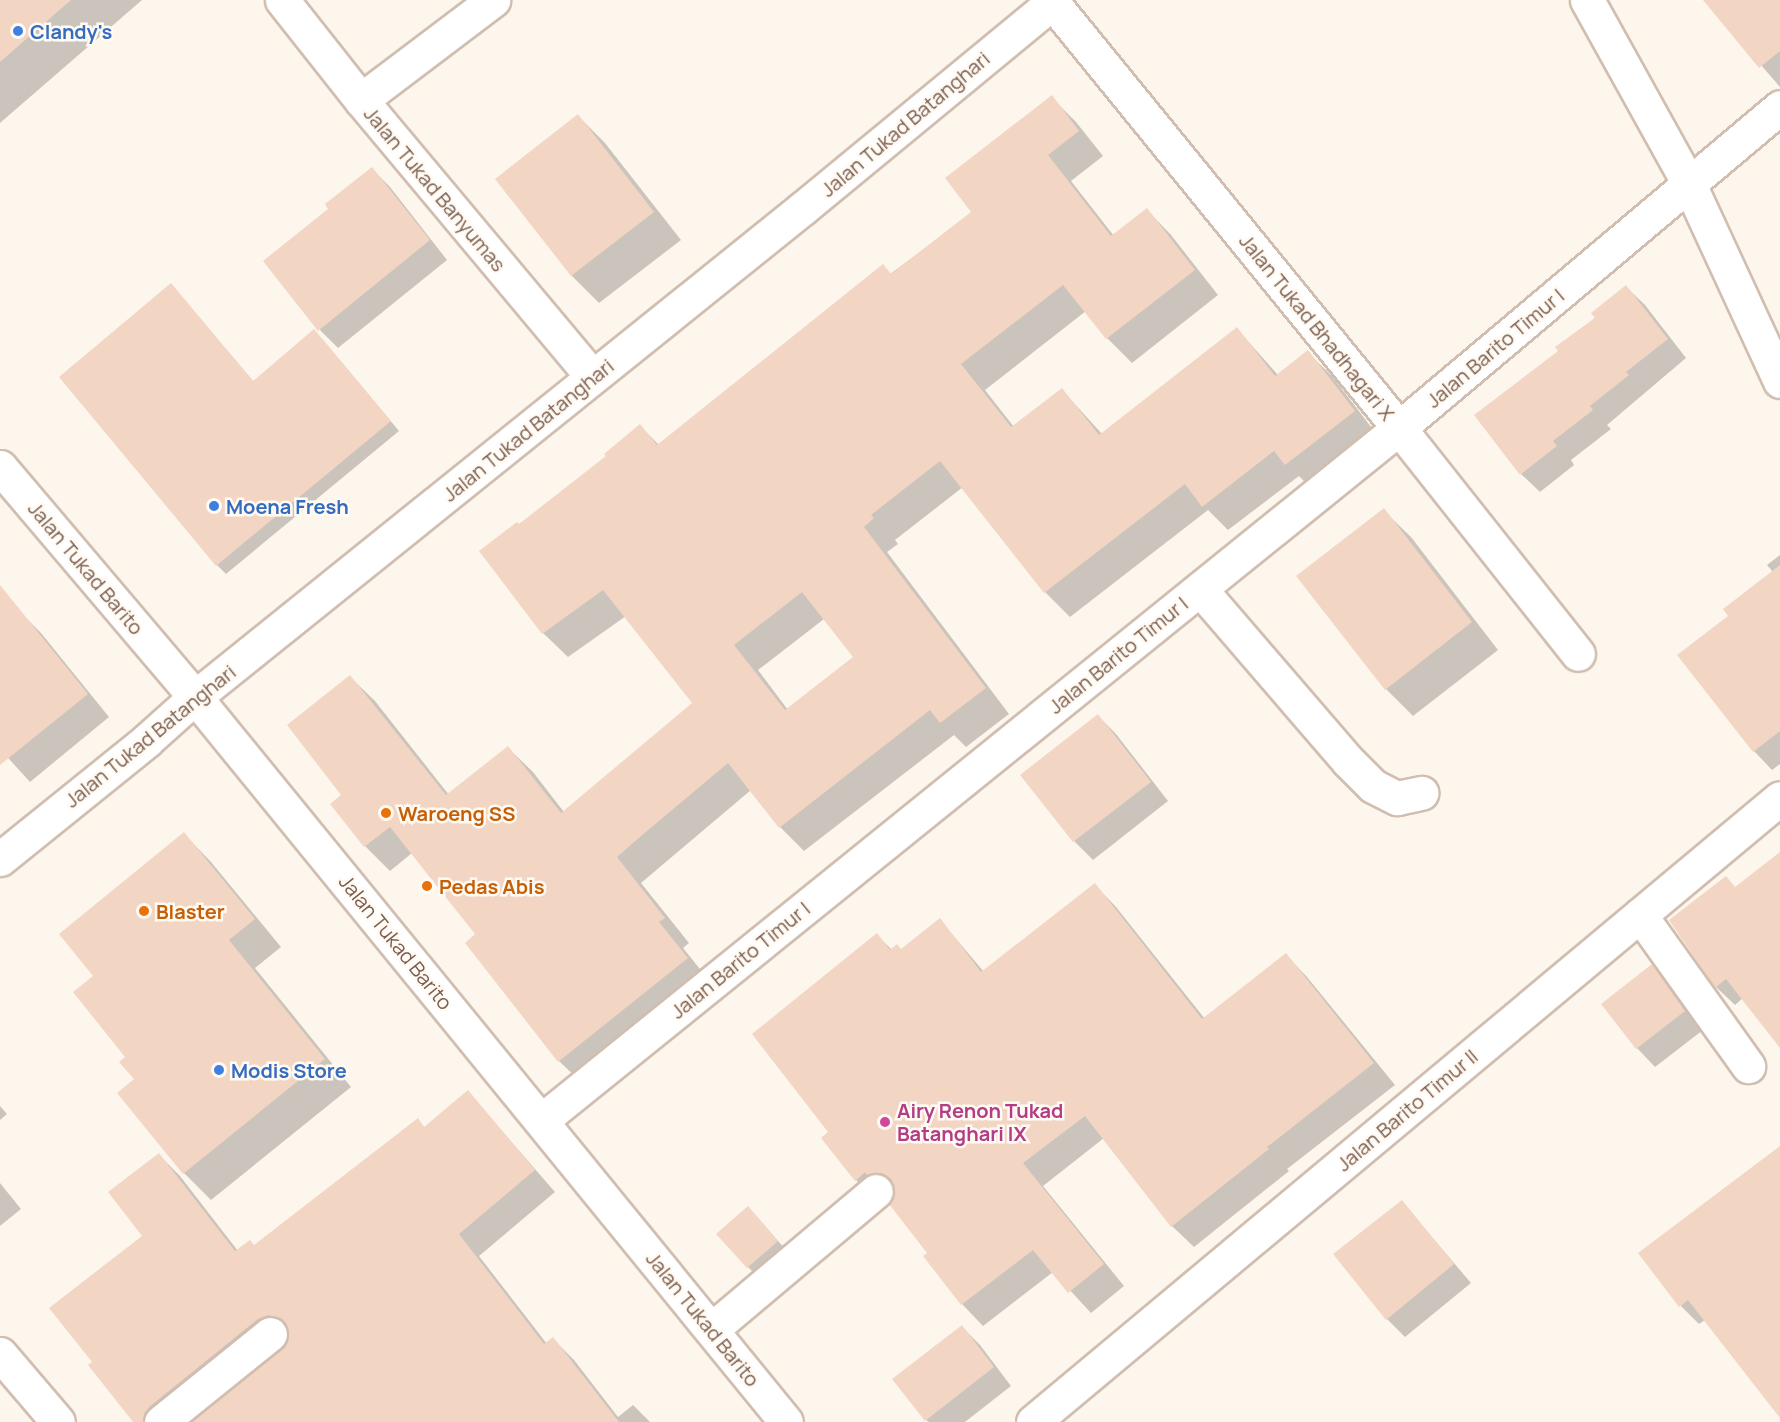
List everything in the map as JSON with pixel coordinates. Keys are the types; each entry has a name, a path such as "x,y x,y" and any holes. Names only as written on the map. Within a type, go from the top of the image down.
{"street":[{"name":"Jalan Tukad Banyumas","path":"282,0 361,100 592,376"},
{"path":"361,100 493,0"},
{"path":"1587,0 1689,184 1780,381"},
{"name":"Jalan Tukad Batanghari","path":"0,859 146,741 195,698 501,453 592,376 803,208 1054,1"},
{"name":"Jalan Tukad Bhadhagari X","path":"1054,1 1399,428 1578,654"},
{"name":"Jalan Barito Timur I","path":"542,1120 1399,428 1780,107"},
{"name":"Jalan Tukad Barito","path":"0,467 195,698 542,1120 786,1422"},
{"path":"1200,589 1372,786 1397,798 1421,793"},
{"name":"Jalan Barito Timur II","path":"1033,1422 1640,915 1778,805"},
{"path":"1640,915 1748,1066"},
{"path":"712,1329 876,1191"},
{"path":"161,1422 270,1334"},
{"path":"0,1354 58,1422"}],"building":[{"name":"Clandy's","path":"0,0 71,0 0,62"},
{"path":"1703,0 1780,0 1780,51 1759,68"},
{"path":"1052,95 1079,131 1048,155 1111,236 1147,208 1195,270 1106,339 1063,285 961,364 1011,427 1062,388 1099,435 1237,327 1275,376 1308,350 1355,411 1285,465 1274,451 1202,507 1185,484 1044,593 940,461 871,515 874,518 864,527 986,688 940,723 930,710 779,828 728,763 634,842 617,857 665,918 659,922 688,958 558,1062 465,943 475,934 390,827 364,847 330,804 341,795 287,725 350,675 446,795 508,746 561,813 692,703 603,590 542,634 479,551 517,522 519,524 606,456 604,454 640,424 657,445 883,264 891,274 971,212 945,178","holes":["802,592 853,657 785,710 734,645"]},
{"path":"578,114 654,212 571,276 495,179"},
{"path":"372,167 430,240 318,331 263,261 328,209 325,204"},
{"path":"171,283 253,381 314,329 391,421 216,566 59,377"},
{"path":"1626,285 1668,339 1626,372 1629,375 1590,406 1593,410 1553,441 1557,446 1520,475 1474,415 1558,351 1555,347 1595,318 1591,313"},
{"path":"1384,508 1472,622 1385,690 1296,576"},
{"path":"1780,565 1780,731 1753,752 1677,655 1728,616 1723,609"},
{"path":"0,585 88,694 0,765"},
{"path":"1098,714 1151,782 1073,842 1020,775"},
{"path":"184,832 255,919 229,940 325,1059 183,1174 117,1093 134,1079 119,1062 125,1057 73,992 93,976 59,934"},
{"path":"1780,852 1780,1048 1726,979 1715,988 1669,920 1726,876 1735,887"},
{"path":"1095,883 1202,1019 1286,953 1374,1063 1267,1147 1269,1149 1171,1227 1085,1116 1023,1163 1104,1264 1068,1293 1033,1250 961,1305 923,1256 927,1253 889,1204 894,1188 891,1179 882,1173 867,1175 865,1172 855,1181 821,1138 828,1132 752,1034 877,933 890,950 897,944 901,949 940,918 981,972"},
{"path":"1652,964 1685,1011 1636,1049 1601,1004"},
{"path":"468,1090 535,1170 459,1234 544,1344 553,1337 619,1422 191,1422 282,1349 289,1332 285,1323 277,1317 268,1315 258,1319 149,1407 143,1422 133,1422 88,1365 92,1362 49,1308 142,1236 108,1192 159,1153 235,1251 250,1240 254,1245 418,1118 424,1127"},
{"path":"1780,1146 1780,1418 1688,1300 1679,1307 1638,1253"},
{"path":"1402,1200 1454,1264 1386,1320 1333,1254"},
{"path":"748,1206 778,1241 747,1268 716,1234"},
{"path":"962,1325 994,1367 925,1421 892,1379"}],"place":[{"name":"Clandy's","path":"18,31"},
{"name":"Moena Fresh","path":"214,506"},
{"name":"Waroeng SS","path":"386,813"},
{"name":"Pedas Abis","path":"427,886"},
{"name":"Blaster","path":"144,911"},
{"name":"Modis Store","path":"219,1070"},
{"name":"Airy Renon Tukad Batanghari IX","path":"885,1122"}]}
